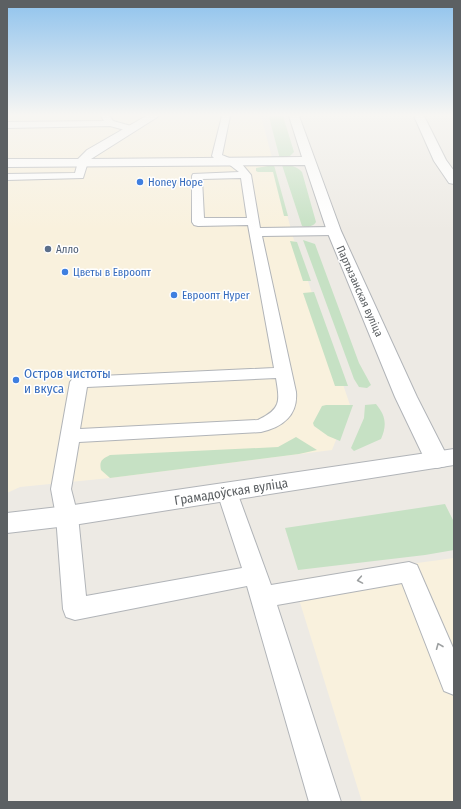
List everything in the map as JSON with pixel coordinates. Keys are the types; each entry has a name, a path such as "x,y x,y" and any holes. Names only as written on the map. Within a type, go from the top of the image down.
{"street":[{"path":"83,162 90,154"},
{"name":"Партызанская вуліца","path":"307,154 334,231 406,397 446,458"},
{"path":"437,154 454,180"},
{"path":"7,163 309,161"},
{"name":"Грамадоўская вуліца","path":"7,523 67,516 446,458"}],"lane":[{"path":"71,436 261,426 278,419 286,410 288,398 254,227 246,175 234,162 217,156 217,154"},
{"path":"7,177 79,176 83,162"},
{"path":"246,175 198,176 198,222 254,227 334,231"},
{"path":"283,372 79,382 61,490 67,516 75,609 259,586 409,572 454,682"},
{"path":"227,492 259,586 325,802"}],"shaded area":[{"path":"7,154 271,154 293,237 350,405 332,450 110,478 20,487 7,493"},
{"path":"454,558 454,802 362,802 293,580"}],"green space":[{"path":"279,154 292,154 290,156 280,159"},
{"path":"274,165 288,216 284,216 273,172 256,171 256,168"},
{"path":"282,165 293,166 302,172 316,222 312,226 302,226"},
{"path":"303,240 315,244 359,363 371,385 367,388 359,387 354,379"},
{"path":"290,241 297,242 311,281 303,281"},
{"path":"314,292 348,386 335,386 303,293"},
{"path":"376,404 384,417 385,425 381,439 354,451 351,448 364,418 365,405"},
{"path":"353,405 340,441 328,436 314,426 313,423 322,406"},
{"path":"296,437 317,450 299,454 110,478 101,470 100,467 102,461 110,455 278,447"},
{"path":"445,504 454,522 454,550 425,555 298,570 285,528"}],"place":[{"name":"Honey Hope","path":"140,182"},
{"name":"Алло","path":"48,249"},
{"name":"Цветы в Евроопт","path":"65,272"},
{"name":"Евроопт Hyper","path":"174,295"},
{"name":"Остров чистоты и вкуса","path":"16,380"}]}
